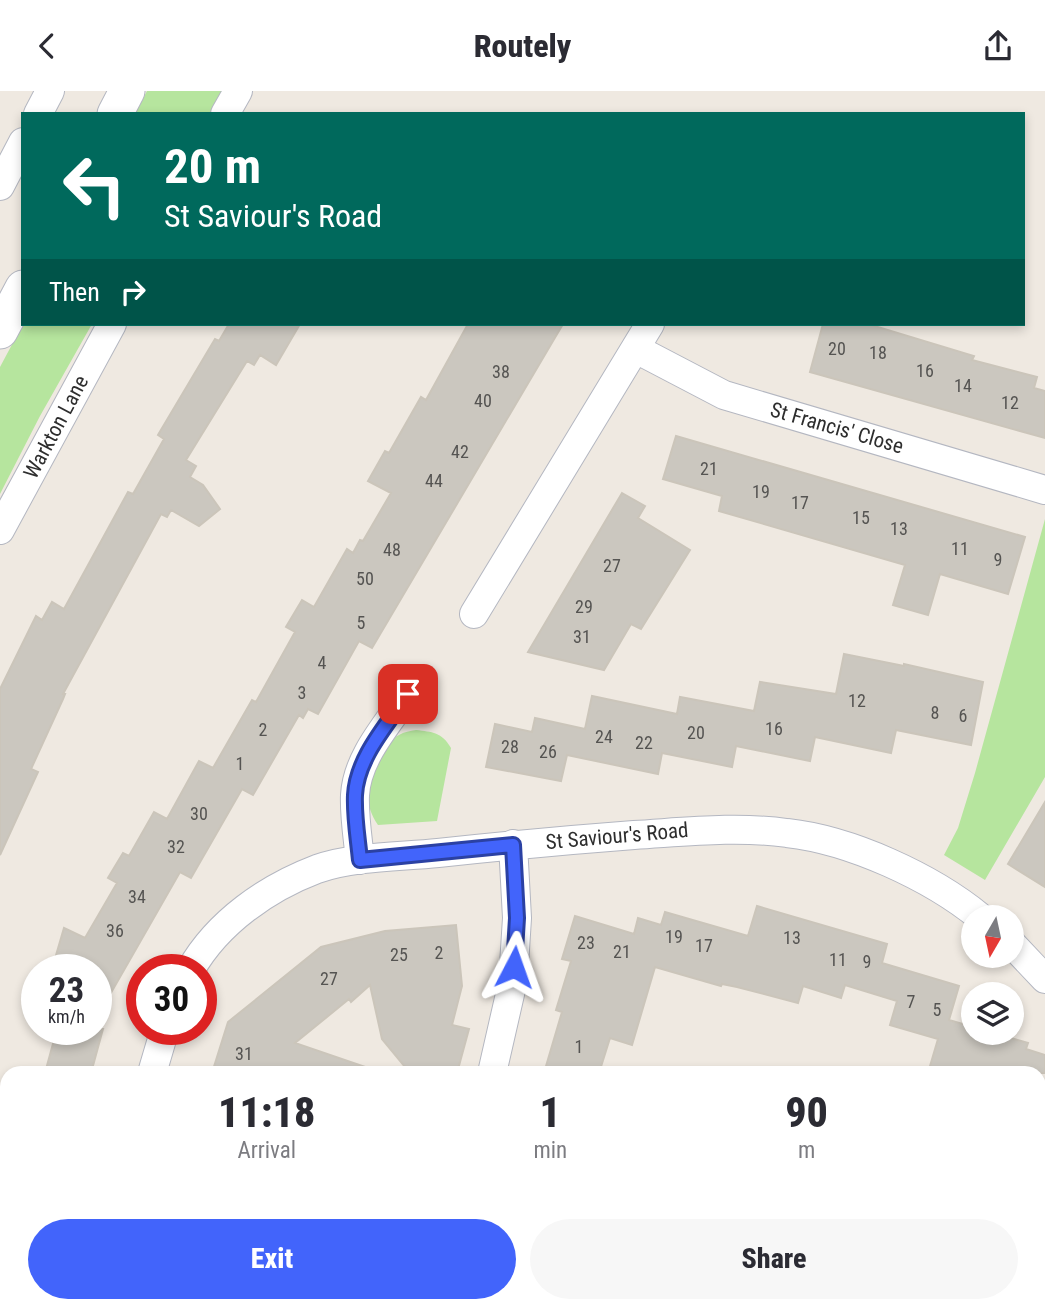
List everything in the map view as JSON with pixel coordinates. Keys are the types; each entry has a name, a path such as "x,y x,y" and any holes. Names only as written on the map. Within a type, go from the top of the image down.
{"street":[{"path":"39,112 50,91"},
{"path":"116,112 127,91"},
{"path":"226,112 238,91"},
{"path":"0,186 21,146"},
{"path":"0,331 21,292"},
{"name":"Warkton Lane","path":"0,530 111,326"},
{"path":"474,614 649,326"},
{"name":"St Francis' Close","path":"636,349 724,395 1045,490"},
{"path":"360,860 355,795 357,780 363,763 408,694"},
{"name":"St Saviour's Road","path":"201,954 211,940 234,918 261,897 286,882 320,868 360,860 711,828 788,833 822,840 896,867 937,888 962,905"},
{"path":"494,1066 513,981 517,918 513,845"},
{"path":"1024,957 1045,979"},
{"path":"154,1066 160,1045"}],"green space":[{"path":"147,91 223,91 211,112 136,112"},
{"path":"22,326 91,326 0,494 0,367"},
{"path":"1045,519 1045,777 985,880 944,855 958,828 975,773"},
{"path":"416,730 440,736 451,748 437,821 378,825 369,806 371,779 393,740 403,733"}],"building":[{"path":"228,326 299,326 276,365 260,355 254,365 247,361 186,460 196,466 190,477 203,485 220,509 199,526 171,510 167,517 161,514 63,694 31,769 38,772 0,855 0,689 36,616 42,620 52,602 64,609 128,492 133,494 164,439 158,435 215,339 219,341"},
{"path":"467,326 562,326 372,648 359,641 318,714 308,709 303,718 299,715 253,795 242,789 191,878 180,872 133,954 126,954 126,966 112,991 112,954 56,954 64,928 85,938 117,883 108,878 123,853 129,856 154,812 167,819 199,761 213,768 252,700 256,702 295,632 286,627 302,600 314,607 347,549 353,553 360,540 363,541 391,493 368,481 385,451 389,453 421,397 426,400"},
{"path":"822,326 875,326 974,356 972,360 1037,377 1034,388 1045,391 1045,438 810,372"},
{"path":"676,436 1025,537 1008,594 940,574 928,615 893,605 905,565 719,511 722,496 663,479"},
{"path":"622,493 645,506 638,518 690,550 641,629 631,624 604,670 528,652"},
{"path":"844,654 983,682 971,745 896,730 891,753 815,737 810,761 736,746 732,767 662,753 658,774 567,755 561,781 486,767 495,724 532,732 535,718 585,729 592,696 677,714 680,697 754,711 760,682 836,694"},
{"path":"1045,802 1045,887 1008,864"},
{"path":"757,906 887,944 882,963 959,986 949,1020 961,1024 961,1045 1024,1045 1024,1042 1028,1043 1026,1049 1045,1055 1045,1066 930,1066 938,1039 890,1025 897,1001 845,985 841,998 803,986 798,1003 737,987 721,986 655,967 632,1045 610,1038 601,1066 546,1066 562,1012 556,1010 571,961 562,959 575,916 634,934 638,918 661,925 665,912 748,936"},
{"path":"456,925 462,986 452,1025 469,1029 459,1066 404,1066 382,1039 370,985 295,1043 362,1066 214,1066 228,1022 321,947 385,931"},
{"path":"53,1045 99,1045 93,1066 47,1066"}],"route":[{"path":"408,694 363,763 357,780 355,795 360,860 513,845 517,918 514,967"}]}
